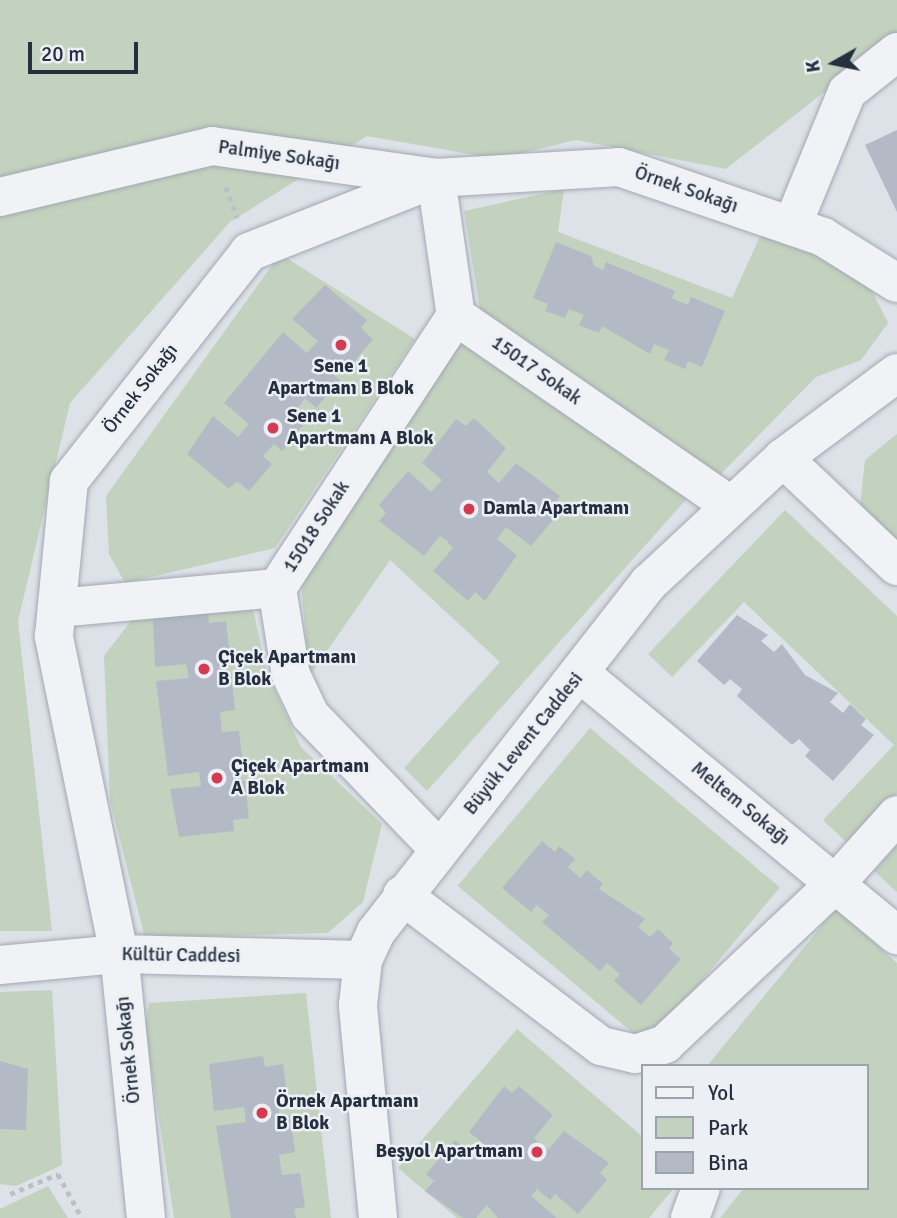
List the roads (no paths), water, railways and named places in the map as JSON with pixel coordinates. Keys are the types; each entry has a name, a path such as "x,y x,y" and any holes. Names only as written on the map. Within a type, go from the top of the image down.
{"street":[{"path":"792,226 847,92 897,52"},
{"name":"Palmiye Sokağı","path":"0,197 212,146 436,178"},
{"name":"Örnek Sokağı","path":"146,1218 119,954 54,636 69,481 249,252 436,178 619,167 823,237 897,283"},
{"path":"436,178 456,316"},
{"name":"15017 Sokak","path":"456,316 731,506"},
{"name":"15018 Sokak","path":"57,608 277,588 456,316"},
{"name":"Büyük Levent Caddesi","path":"377,1218 358,1004 363,960 402,895 581,674 649,583 783,458 897,373"},
{"path":"783,458 897,566"},
{"path":"277,588 290,675 310,715 439,849"},
{"name":"Meltem Sokağı","path":"581,674 897,935"},
{"path":"402,895 601,1046 635,1054 669,1055 836,883 897,815"},
{"name":"Kültür Caddesi","path":"0,965 119,954 363,960"},
{"path":"690,1218 700,1190"}],"place":[{"name":"Sene 1 Apartmanı B Blok","path":"341,345"},
{"name":"Sene 1 Apartmanı A Blok","path":"273,428"},
{"name":"Damla Apartmanı","path":"469,509"},
{"name":"Çiçek Apartmanı B Blok","path":"204,669"},
{"name":"Çiçek Apartmanı A Blok","path":"217,778"},
{"name":"Örnek Apartmanı B Blok","path":"262,1113"},
{"name":"Beşyol Apartmanı","path":"537,1152"}]}
